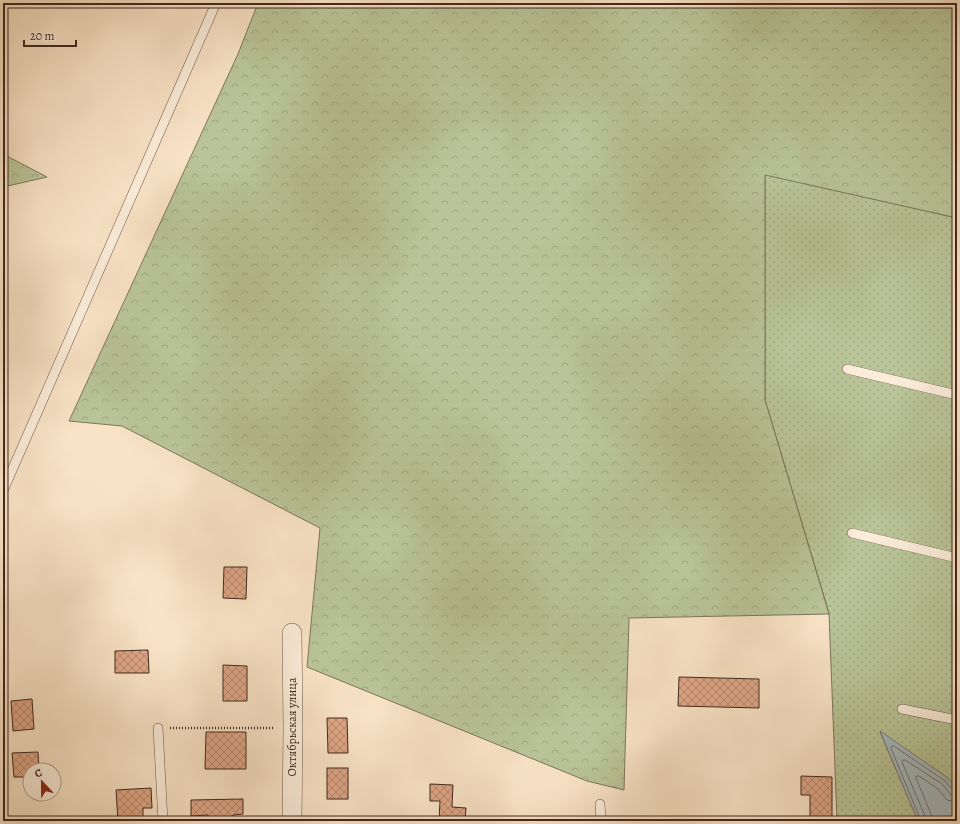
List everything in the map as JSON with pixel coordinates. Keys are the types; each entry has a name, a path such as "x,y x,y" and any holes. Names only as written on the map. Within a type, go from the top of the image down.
{"street":[{"name":"Октябрьская улица","path":"292,633 292,821"}],"lane":[{"path":"3,491 216,3"},
{"path":"848,369 957,395"},
{"path":"852,533 957,558"},
{"path":"902,709 957,720"},
{"path":"158,728 163,821"},
{"path":"600,804 600,821"}],"path":[{"path":"158,728 293,728"}],"green space":[{"path":"258,3 957,3 957,218 765,175 765,400 829,614 629,618 624,790 587,781 307,667 320,528 122,426 69,421 238,54"},
{"path":"3,154 47,177 3,187"},
{"path":"765,174 957,218 957,789 948,778 880,732 918,821 837,821 829,613 765,400"}],"water":[{"path":"880,731 948,778 957,789 957,821 918,821"}],"building":[{"path":"224,567 247,567 246,599 223,598"},
{"path":"148,650 149,673 115,673 115,651"},
{"path":"223,665 247,666 247,701 223,701"},
{"path":"679,677 759,679 759,708 678,706"},
{"path":"32,699 34,729 13,731 11,701"},
{"path":"327,718 347,718 348,753 328,753"},
{"path":"206,732 246,732 246,769 205,769"},
{"path":"38,752 39,762 22,762 22,777 14,777 12,753"},
{"path":"327,768 348,768 348,799 327,799"},
{"path":"801,776 832,777 832,821 810,821 810,795 801,795"},
{"path":"430,784 453,785 452,807 466,808 465,821 439,821 440,801 430,801"},
{"path":"151,788 152,808 143,808 143,821 118,821 116,790"},
{"path":"243,799 243,814 233,815 233,821 208,821 208,815 191,816 191,800"}]}
